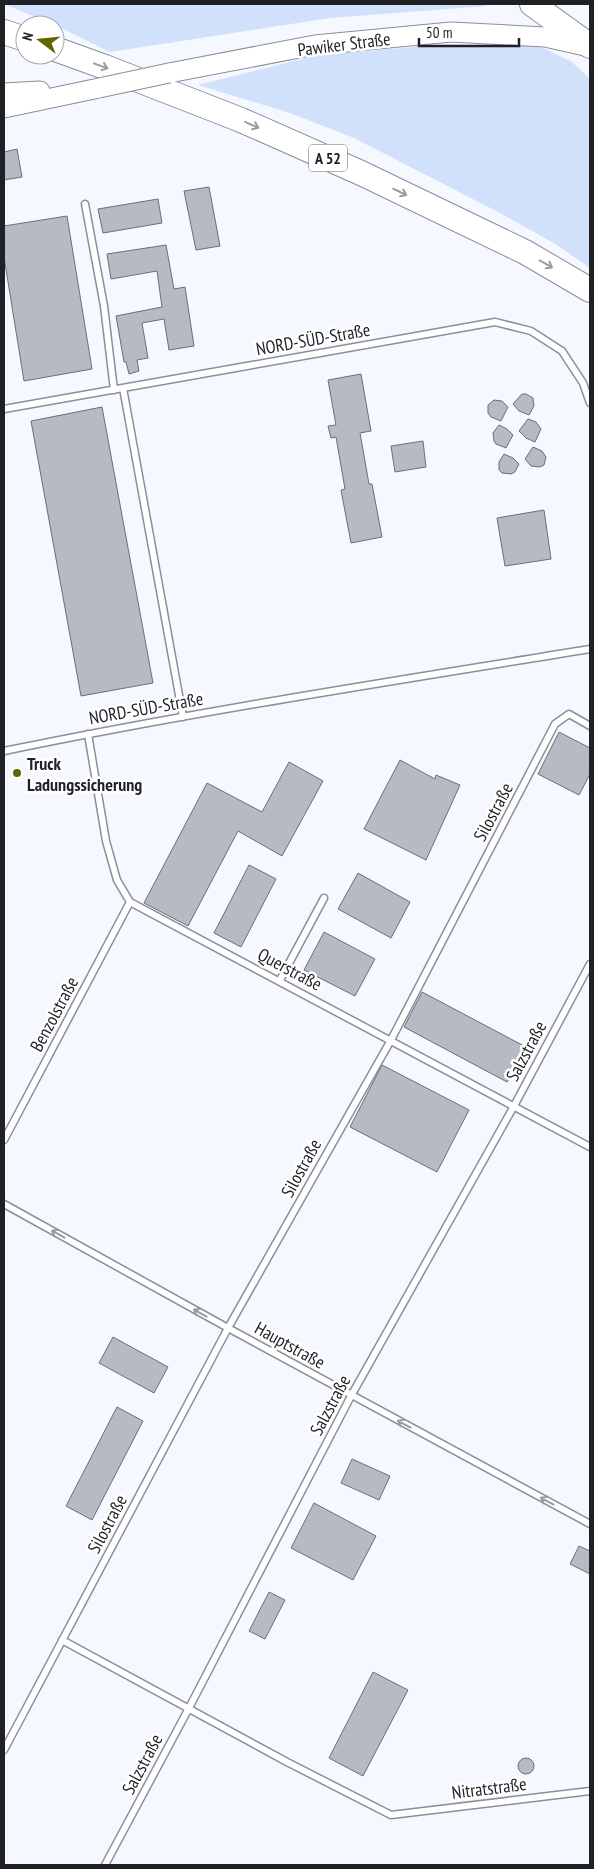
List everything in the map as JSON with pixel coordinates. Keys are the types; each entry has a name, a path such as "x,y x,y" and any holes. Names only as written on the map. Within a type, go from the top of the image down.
{"highway":[{"path":"532,4 547,13 590,46"},
{"name":"A 52","path":"65,53 241,120 353,169 525,252 590,290"}],"street":[{"name":"Pawiker Straße","path":"4,108 169,73 315,46 451,32 545,37 590,46"},
{"name":"Pawiker Straße","path":"4,93 99,88"}],"lane":[{"path":"85,204 104,306 114,390"},
{"name":"NORD-SÜD-Straße","path":"4,409 496,322 531,331 562,351 583,383 590,403"},
{"path":"123,388 183,717"},
{"name":"NORD-SÜD-Straße","path":"4,751 183,717 590,649"},
{"name":"Silostraße","path":"4,1750 228,1328 391,1040 555,724 569,714 590,726"},
{"path":"88,734 106,841 117,880 130,902"},
{"path":"280,980 324,898"},
{"name":"Querstraße","path":"130,902 280,980 590,1147"},
{"name":"Benzolstraße","path":"4,1140 130,902"},
{"name":"Salzstraße","path":"105,1865 351,1396 514,1106 590,964"},
{"name":"Hauptstraße","path":"4,1204 351,1396 590,1524"},
{"path":"62,1640 189,1708"},
{"name":"Nitratstraße","path":"189,1708 287,1762 391,1815 590,1791"}],"shaded area":[{"path":"4,4 484,4 487,6 330,18 110,52 65,30 65,15 31,15"},
{"path":"438,45 539,46 572,62 590,79 590,268 557,245 498,212 354,138 290,113 198,85 318,55"}],"building":[{"path":"17,149 22,177 4,180 4,152"},
{"path":"209,187 220,246 196,250 184,191"},
{"path":"158,199 162,223 103,233 98,209"},
{"path":"67,216 92,369 24,381 4,257 4,226"},
{"path":"166,245 174,289 185,287 194,346 169,350 164,319 142,323 148,358 137,360 139,371 129,374 126,362 124,362 116,316 162,307 157,271 111,279 107,254"},
{"path":"361,374 371,431 360,433 369,484 372,484 382,537 351,543 341,490 345,489 336,437 331,438 328,426 336,425 328,380"},
{"path":"522,394 533,398 534,406 529,415 519,411 513,404"},
{"path":"494,400 502,401 508,407 501,421 491,417 488,413 488,405"},
{"path":"102,407 153,683 81,696 31,421"},
{"path":"528,419 536,422 541,429 535,442 526,438 519,431"},
{"path":"499,425 513,435 506,448 496,444 494,441 493,433"},
{"path":"423,441 426,467 395,472 391,446"},
{"path":"533,447 542,451 546,457 544,465 540,467 531,466 525,459"},
{"path":"504,454 513,458 519,464 515,472 511,474 502,473 499,470 499,462"},
{"path":"544,510 551,559 505,566 497,518"},
{"path":"559,732 590,748 590,774 579,795 538,774"},
{"path":"400,760 435,779 436,775 460,785 426,860 364,829"},
{"path":"289,762 323,781 282,856 238,831 188,926 144,903 207,783 262,812"},
{"path":"249,865 276,879 241,947 214,933"},
{"path":"358,873 410,902 391,938 338,909"},
{"path":"324,932 375,959 355,996 304,970"},
{"path":"422,992 526,1047 507,1082 404,1027"},
{"path":"382,1065 469,1110 437,1172 350,1127"},
{"path":"113,1337 168,1367 154,1393 99,1363"},
{"path":"117,1407 143,1421 92,1520 66,1506"},
{"path":"352,1459 390,1476 379,1500 341,1483"},
{"path":"314,1503 376,1536 353,1580 291,1548"},
{"path":"579,1546 590,1551 590,1574 570,1564"},
{"path":"269,1592 285,1600 265,1639 249,1631"},
{"path":"373,1672 408,1690 363,1776 329,1758"},
{"path":"523,1758 529,1758 534,1763 532,1772 523,1774 518,1769 518,1763"}],"place":[{"name":"Truck Ladungssicherung","path":"17,773"}]}
